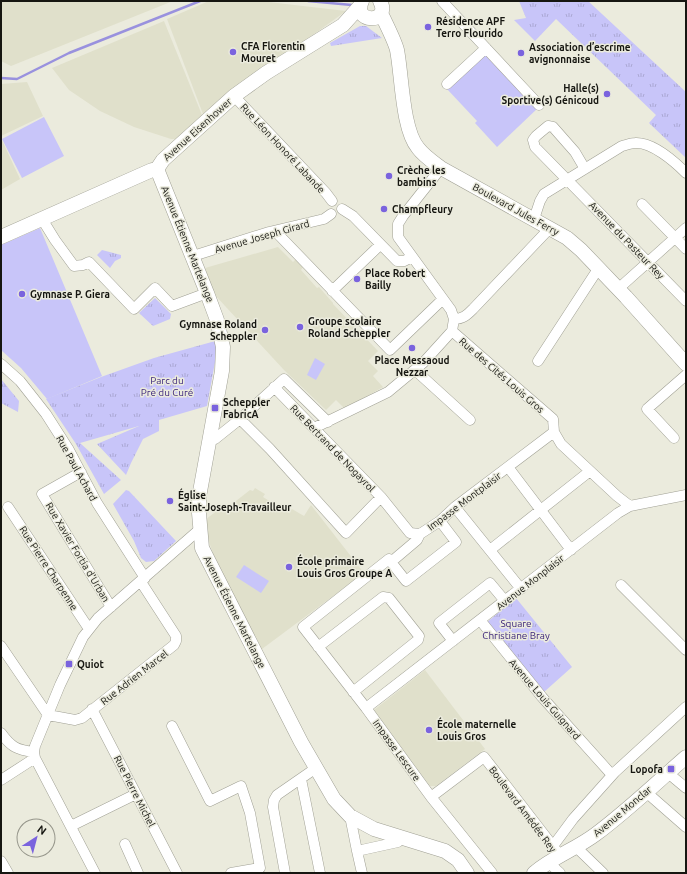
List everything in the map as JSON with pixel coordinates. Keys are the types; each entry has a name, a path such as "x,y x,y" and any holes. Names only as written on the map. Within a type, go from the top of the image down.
{"street":[{"path":"442,1 540,105"},
{"name":"Avenue Eisenhower","path":"1,237 152,170 157,170 163,160 234,96 266,73 373,7"},
{"name":"Boulevard Jules Ferry","path":"373,7 397,48 406,115 413,141 422,154 441,168 567,238 581,250 618,289 686,364"},
{"path":"447,84 486,48"},
{"name":"Rue Léon Honoré Labande","path":"234,96 332,201"},
{"name":"Avenue du Pasteur Rey","path":"585,169 575,152 552,127 548,126 533,140 535,147 686,301"},
{"path":"534,219 540,200 544,194 622,146 635,142 646,144 657,150 686,173"},
{"path":"314,428 388,392 423,363 452,331 454,319 451,310 398,237 398,224 441,168"},
{"name":"Avenue Étienne Martelange","path":"157,170 207,293 217,320 223,347 222,371 199,497 202,548 294,729 334,799 350,816 374,829 445,851 458,860 467,873"},
{"path":"342,209 338,214 331,214 328,207 332,201 336,200 340,203 342,209 353,216 397,261 404,262 412,257"},
{"path":"642,204 686,249"},
{"name":"Avenue Joseph Girard","path":"193,256 275,231 324,219 331,214"},
{"path":"42,218 54,240 74,266 83,265 89,262 134,309 155,288 172,306 207,293"},
{"path":"454,319 465,317 550,228"},
{"path":"618,289 686,228"},
{"path":"275,231 390,350 443,299"},
{"path":"332,291 380,245"},
{"path":"538,360 598,269"},
{"name":"Rue des Cités Louis Gros","path":"452,331 552,419 554,432 561,444 630,506"},
{"name":"Rue Paul Achard","path":"1,364 20,381 37,401 69,450 97,503 143,580"},
{"path":"415,370 470,420"},
{"path":"674,438 647,409 686,375"},
{"path":"209,439 215,439 240,419 284,379 328,422"},
{"name":"Rue Bertrand de Nogayrol","path":"240,419 270,449 346,533 381,497 274,387"},
{"name":"Impasse Montplaisir","path":"303,627 389,559 391,562 417,540 420,534 440,521 554,432"},
{"path":"508,467 571,550"},
{"path":"490,550 590,471"},
{"name":"Rue Xavier Fortia d'Urban","path":"80,472 42,494 111,607"},
{"name":"Avenue Monplaisir","path":"366,708 618,513 630,506 686,495"},
{"path":"381,497 410,533 420,534"},
{"name":"Rue Pierre Charpenne","path":"8,507 89,630"},
{"path":"456,507 521,589"},
{"path":"391,562 406,581 456,542 440,521"},
{"path":"95,873 35,755 35,746 56,692 83,637 98,618 200,529"},
{"name":"Rue Adrien Marcel","path":"48,715 75,720 82,718 174,645 176,636 143,580"},
{"path":"453,641 439,622 490,583 505,601"},
{"path":"621,585 686,650"},
{"path":"318,647 383,597 389,598 419,636 418,640 353,692"},
{"name":"Avenue Louis Guignard","path":"480,620 542,697 612,775"},
{"name":"Impasse Lescure","path":"303,627 366,708 431,796 492,873"},
{"path":"1,646 48,715"},
{"path":"560,873 553,855 573,819 612,775 686,707"},
{"name":"Rue Pierre Michel","path":"92,709 177,873"},
{"path":"172,726 210,801 241,786 250,813 260,868 231,873"},
{"path":"1,733 14,747 21,751 35,755"},
{"path":"1,780 35,755"},
{"name":"Boulevard Amédée Rey","path":"431,796 484,757 553,855"},
{"name":"Avenue Monclar","path":"534,873 553,855 576,847 613,821 686,757"},
{"path":"285,873 273,807 274,800 277,795 316,768"},
{"path":"668,773 686,788"},
{"path":"301,779 320,873"},
{"path":"646,792 686,827"},
{"path":"72,826 136,794"},
{"path":"350,816 362,873"},
{"path":"357,851 398,842 401,838"},
{"path":"125,844 138,873"},
{"path":"576,847 603,873"},
{"path":"1,861 8,873"}],"shaded area":[{"path":"1,1 173,1 11,66 1,61"},
{"name":"CFA Florentin Mouret","path":"209,1 260,1 346,11 313,35 259,69 203,114 167,19"},
{"path":"164,21 202,115 178,139 171,139 134,127 100,111 69,90 52,68"},
{"path":"27,82 43,116 1,136 1,84"},
{"path":"1,138 20,179 1,190"},
{"name":"Groupe scolaire Roland Scheppler","path":"278,247 293,262 296,259 303,267 301,270 317,288 319,287 333,304 378,351 368,361 378,371 373,376 383,387 345,409 336,400 326,410 284,370 214,294 205,268"},
{"name":"École primaire Louis Gros Groupe A","path":"255,488 265,494 263,497 289,513 292,509 304,516 311,505 364,573 262,649 216,562 208,539 206,519 225,505 227,508 250,490 253,491"},
{"name":"École maternelle Louis Gros","path":"425,670 485,749 436,786 430,786 374,710"}],"green space":[{"path":"519,1 588,1 686,92 686,158 649,123 656,115 556,19 535,41 514,20 526,18"},
{"path":"360,26 366,26 382,38 331,46 330,43"},
{"path":"486,53 539,107 497,147 475,123 477,121 447,89"},
{"path":"44,117 64,156 22,178 2,139"},
{"path":"40,228 102,376 47,399 21,368 1,350 1,245"},
{"path":"102,250 121,255 121,258 115,261 110,268 97,255"},
{"path":"155,298 171,314 170,319 153,326 139,313"},
{"name":"Parc du Pré du Curé","path":"219,340 207,406 159,420 159,431 143,439 126,475 97,444 139,426 80,443 121,480 104,494 76,444 46,399 154,358"},
{"path":"315,358 325,364 316,380 307,375"},
{"path":"1,379 19,401 18,412 1,403"},
{"path":"126,490 129,491 176,541 154,561 146,562 141,558 134,541 113,504"},
{"path":"244,565 269,581 261,593 236,577"},
{"name":"Square Christiane Bray","path":"516,598 572,667 544,692 486,623"}],"waterway":[{"path":"1,78 17,79 69,53 200,1"},
{"path":"308,1 352,5"}],"place":[{"name":"Résidence APF Terro Flourido","path":"428,27"},
{"name":"CFA Florentin Mouret","path":"233,52"},
{"name":"Association d’escrime avignonnaise","path":"521,53"},
{"name":"Halle(s) Sportive(s) Génicoud","path":"607,94"},
{"name":"Crèche les bambins","path":"389,176"},
{"name":"Champfleury","path":"384,209"},
{"name":"Place Robert Bailly","path":"357,279"},
{"name":"Gymnase P. Giera","path":"22,294"},
{"name":"Groupe scolaire Roland Scheppler","path":"300,327"},
{"name":"Gymnase Roland Scheppler","path":"265,330"},
{"name":"Place Messaoud Nezzar","path":"412,348"},
{"name":"Scheppler FabricA","path":"215,408"},
{"name":"Église Saint-Joseph-Travailleur","path":"170,501"},
{"name":"École primaire Louis Gros Groupe A","path":"289,567"},
{"name":"Quiot","path":"69,664"},
{"name":"École maternelle Louis Gros","path":"429,730"},
{"name":"Lopofa","path":"671,769"}]}
